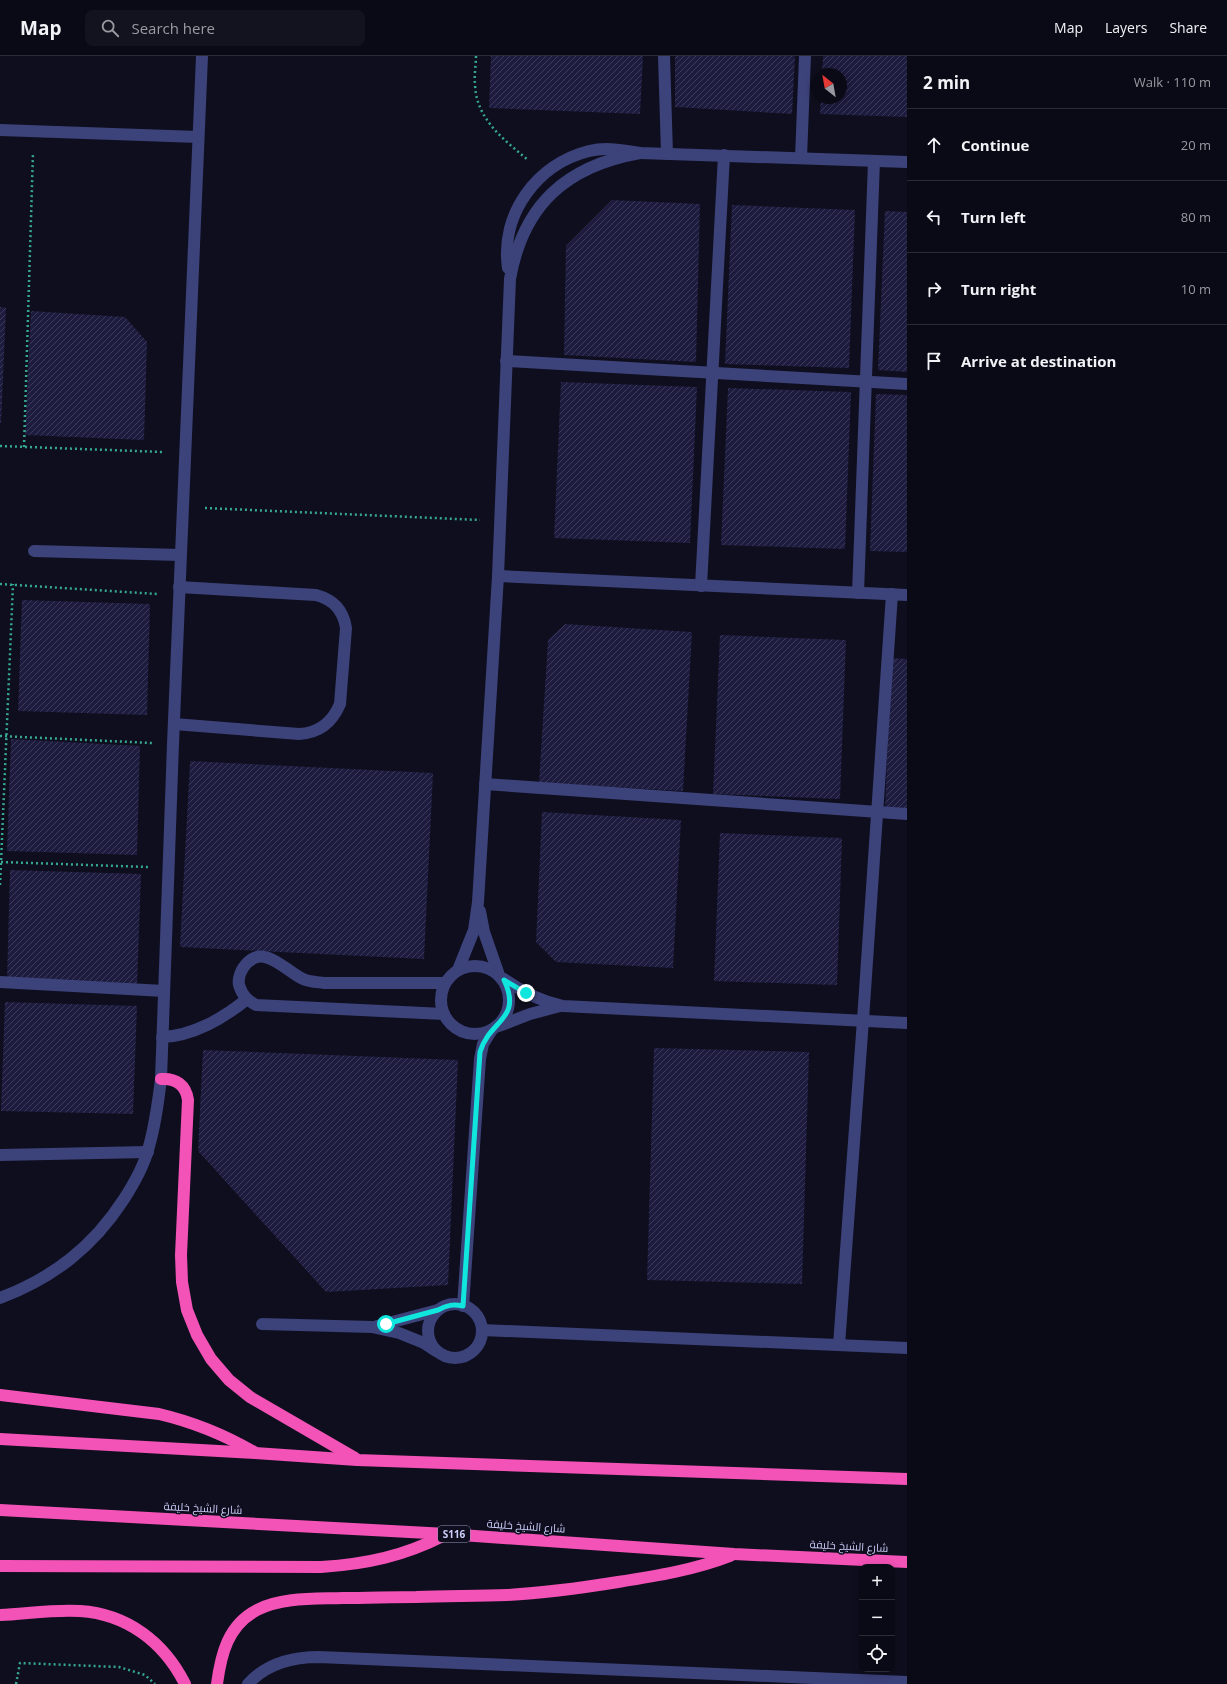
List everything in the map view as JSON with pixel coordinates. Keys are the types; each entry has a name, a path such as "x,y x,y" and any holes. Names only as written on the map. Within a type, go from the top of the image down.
{"highway":[{"path":"161,1079 169,1078 176,1081 183,1086 187,1096 182,1282 187,1310 197,1335 211,1359 229,1380 250,1397 357,1460"},
{"path":"0,1395 165,1415 209,1428 232,1439 255,1453"},
{"path":"0,1439 357,1460 907,1479"},
{"name":"شارع الشيخ خليفة","path":"0,1510 447,1534 734,1554 907,1562"},
{"path":"0,1566 344,1566 371,1562 397,1555 423,1546 447,1534"},
{"path":"218,1684 224,1647 232,1632 243,1618 273,1604 307,1599 507,1595 552,1591 642,1579 686,1570 734,1554"},
{"path":"0,1615 78,1611 98,1614 117,1620 135,1628 151,1639 165,1652 177,1668 185,1684"}],"street":[{"path":"0,1298 25,1288 57,1270 87,1246 112,1218 132,1186 148,1152 157,1116 161,1079 180,555 202,56"},
{"path":"664,56 667,154"},
{"path":"801,158 805,56"},
{"path":"0,130 198,137"},
{"path":"510,280 506,257 508,233 515,211 528,190 544,173 565,159 590,151 615,149 640,153 907,162"},
{"path":"458,970 474,930 478,902 498,576 510,280 514,258 521,238 532,219 544,201 560,186 578,173 598,163 619,156 640,153"},
{"path":"701,586 724,156"},
{"path":"858,593 874,161"},
{"path":"506,361 907,384"},
{"path":"34,550 180,555"},
{"path":"498,576 907,595"},
{"path":"174,724 299,734 310,734 320,730 336,714 340,704 346,628 340,610 326,598 316,595 179,591"},
{"path":"839,1345 892,594"},
{"path":"485,784 907,814"},
{"path":"463,1306 480,1052 483,1044 494,1029 505,1019 509,1009 510,999 508,989 501,977 484,932 478,902"},
{"path":"444,1014 256,1005 247,999 241,991 238,982 240,972 246,963 254,958 264,956 274,959 304,980 314,982 446,983"},
{"path":"563,1006 530,1014 480,1034 469,1034 458,1030 450,1023 444,1014 441,1003 442,993 451,975 468,966 480,966 490,968 501,977 538,999 563,1006 907,1022"},
{"path":"0,982 164,991"},
{"path":"162,1037 179,1035 196,1030 226,1014 247,999"},
{"path":"0,1155 148,1152"},
{"path":"262,1324 372,1327 399,1333 424,1343 444,1356 453,1358 462,1357 477,1347 481,1338 482,1330 476,1314 470,1309 454,1304 438,1310 372,1327"},
{"path":"436,1350 431,1343 428,1334 432,1317 438,1310"},
{"path":"482,1330 907,1348"},
{"path":"248,1684 266,1668 283,1661 301,1657 907,1682"}],"path":[{"path":"476,56 475,84 477,99 483,114 491,127 502,138 544,173"},
{"path":"24,447 34,131"},
{"path":"0,446 185,453"},
{"path":"183,507 500,521"},
{"path":"0,584 179,591"},
{"path":"0,886 13,584"},
{"path":"0,736 173,744"},
{"path":"0,862 168,868"},
{"path":"16,1684 20,1663 119,1667 145,1675 155,1684"}],"building":[{"path":"491,56 643,56 640,114 489,108"},
{"path":"675,56 795,56 792,114 675,107"},
{"path":"823,56 907,56 907,117 820,114 821,104 847,104 847,68 822,68"},
{"path":"612,200 700,204 696,362 564,355 566,246"},
{"path":"732,205 855,210 849,368 725,364"},
{"path":"885,211 907,212 907,372 878,370"},
{"path":"0,307 6,308 1,423 0,423"},
{"path":"31,311 125,317 147,342 144,440 25,435"},
{"path":"561,382 697,387 690,543 554,538"},
{"path":"728,388 851,392 845,549 721,545"},
{"path":"876,394 907,395 907,552 870,551"},
{"path":"22,600 150,604 147,715 18,711"},
{"path":"565,624 692,632 683,791 539,783 548,640"},
{"path":"720,635 846,640 840,799 713,794"},
{"path":"891,658 907,659 907,812 885,811"},
{"path":"11,739 140,746 137,855 7,851"},
{"path":"190,761 433,773 424,959 180,947"},
{"path":"542,812 681,820 673,968 556,962 536,942"},
{"path":"720,833 842,838 837,985 714,981"},
{"path":"10,870 141,874 137,986 7,980"},
{"path":"5,1002 137,1006 133,1114 1,1111"},
{"path":"654,1048 809,1052 802,1284 647,1280"},
{"path":"203,1050 458,1060 448,1285 326,1292 198,1151"}],"route":[{"path":"386,1324 412,1318 454,1304 463,1306 480,1052 486,1037 505,1019 509,1009 510,999 504,980 526,993"}]}
